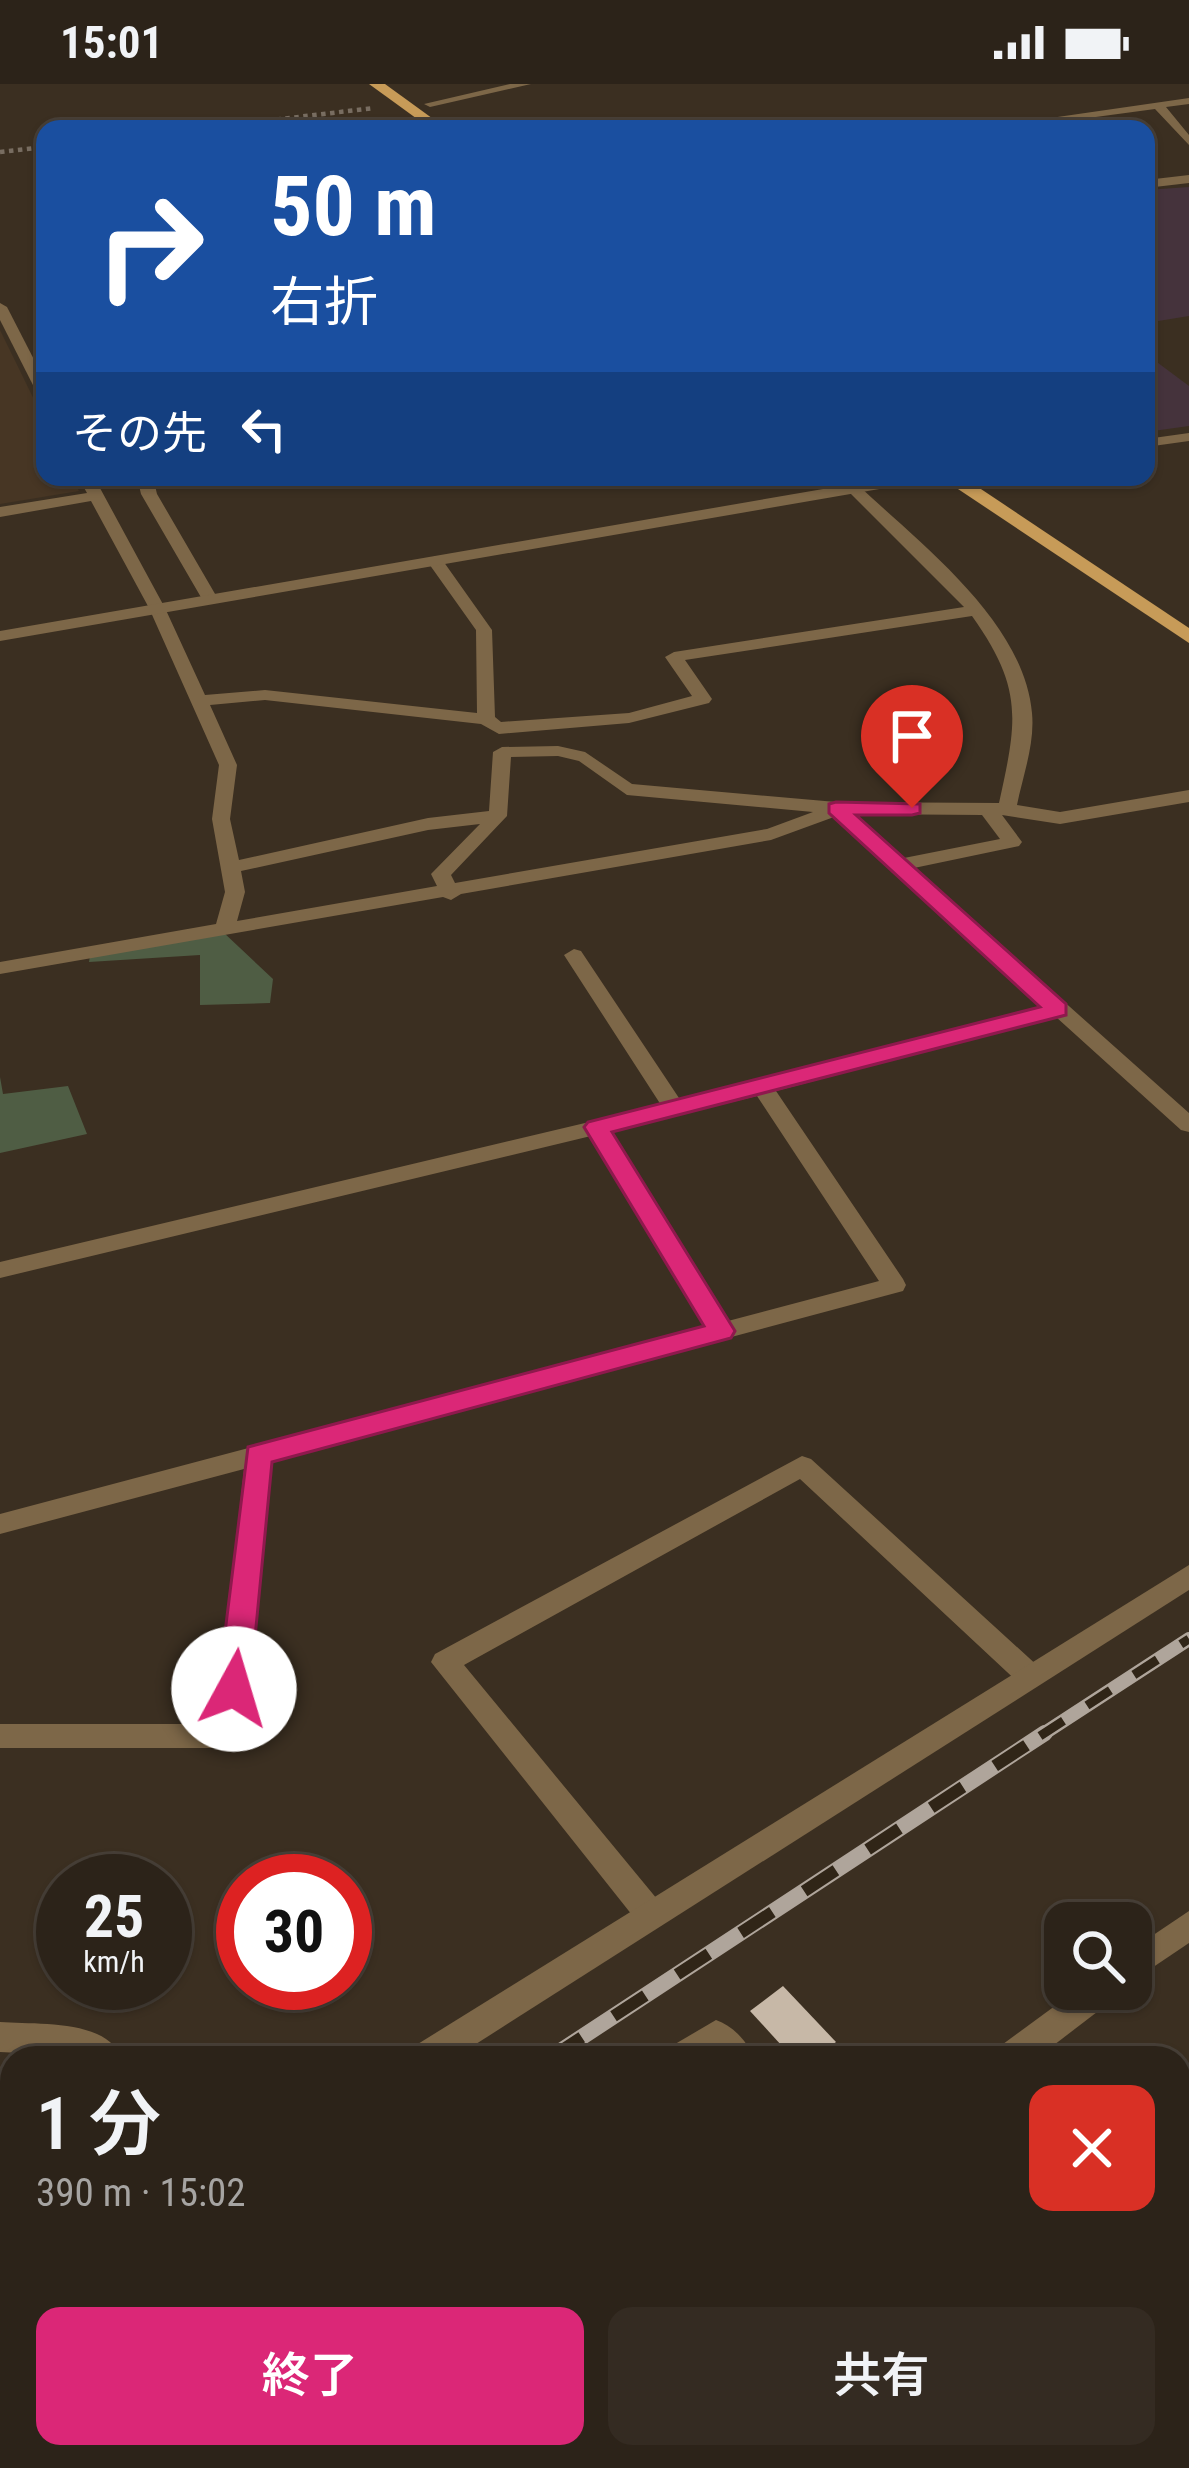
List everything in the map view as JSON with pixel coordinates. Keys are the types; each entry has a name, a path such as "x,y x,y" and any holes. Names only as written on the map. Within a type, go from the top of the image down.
{"main road":[{"path":"376,84 427,120"},
{"path":"403,84 453,120"},
{"path":"963,486 1189,637"}],"street":[{"path":"430,104 526,84"},
{"path":"1045,120 1189,101"},
{"path":"1158,104 1189,142"},
{"path":"1155,183 1189,179"},
{"path":"0,307 24,338 36,371"},
{"path":"1155,442 1189,437"},
{"path":"91,486 157,608 228,765 220,819 235,892 226,925"},
{"path":"147,486 210,599"},
{"path":"0,636 875,486"},
{"path":"855,490 974,611 1003,656 1024,710 997,809 1012,842 900,865"},
{"path":"0,512 96,496"},
{"path":"435,561 484,630 492,723 502,752 498,816 442,874 451,894"},
{"path":"199,701 265,695 492,723 629,718 704,699 674,657 974,611"},
{"path":"502,752 558,751 585,757 627,789 836,808 997,809 1060,818 1189,796"},
{"path":"836,808 1189,1125"},
{"path":"0,968 226,925 451,894 772,834 836,808"},
{"path":"230,868 428,824 498,816"},
{"path":"574,955 675,1108"},
{"path":"0,1270 763,1088 1057,1010"},
{"path":"0,1524 894,1285 763,1088"},
{"path":"597,1127 722,1331"},
{"path":"0,1736 229,1736 258,1455"},
{"path":"651,1915 445,1662 802,1466 1030,1676"},
{"path":"444,2046 1189,1576"},
{"path":"1152,1952 1189,1925"},
{"path":"1027,2046 1075,2010"},
{"path":"700,2046 716,2035 727,2046"},
{"path":"0,2037 84,2046"}],"path":[{"path":"271,120 405,104"},
{"path":"0,152 36,148"}],"shaded area":[{"path":"1189,187 1189,316 1155,322 1155,189"},
{"path":"0,330 36,404 36,486 76,486 79,491 0,504"},
{"path":"1155,361 1189,386 1189,426 1155,431"}],"green space":[{"path":"223,932 273,979 270,1003 200,1005 200,955 89,962 90,956"},
{"path":"0,1077 3,1094 68,1086 87,1134 0,1153"}],"building":[{"path":"783,1986 836,2042 831,2046 782,2046 750,2011"}],"railway":[{"path":"1040,1736 1189,1639"},
{"path":"568,2046 1045,1733"}],"route":[{"path":"234,1689 258,1455 722,1331 597,1127 1057,1010 836,808 912,808"}]}
